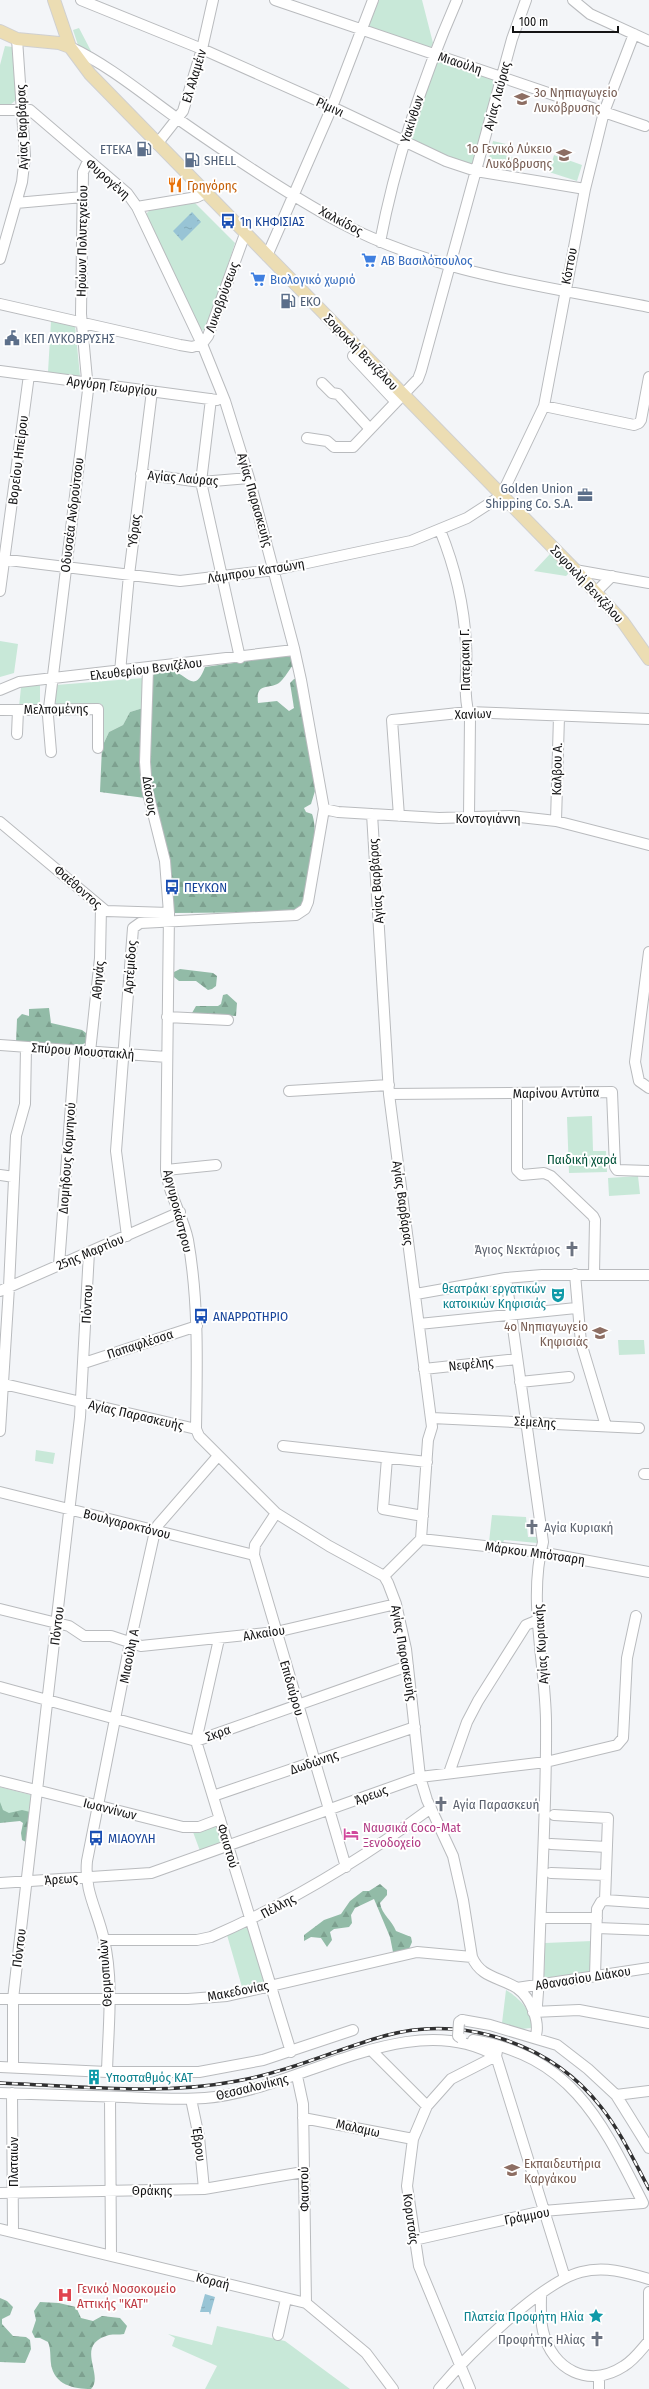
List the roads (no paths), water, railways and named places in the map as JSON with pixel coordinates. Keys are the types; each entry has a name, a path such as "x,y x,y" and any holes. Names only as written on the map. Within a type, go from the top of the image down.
{"main road":[{"name":"Σοφοκλή Βενιζέλου","path":"54,0 70,47 90,74 267,256 399,399 501,496 575,570 623,622 649,659"},
{"path":"0,31 17,39 59,43 70,47"}],"street":[{"name":"Ρίμινι","path":"82,0 202,49 332,107 404,143 446,161 476,171 585,189"},
{"name":"Ελ Αλαμέιν","path":"157,144 183,111 202,49 213,0"},
{"name":"Μιαούλη","path":"275,0 361,31 645,126"},
{"path":"267,256 332,107 373,0"},
{"name":"Υακίνθων","path":"380,242 389,193 404,143 433,54 457,0"},
{"name":"Αγίας Λαύρας","path":"307,438 328,441 334,447 354,447 418,379 451,267 502,77 526,0"},
{"path":"573,0 590,14 649,41"},
{"name":"Κόττου","path":"501,496 544,406 585,189 604,112 634,34"},
{"name":"Αγίας Βαρβάρας","path":"0,259 4,231 16,203 24,170 24,128 17,39"},
{"name":"Χαλκίδος","path":"70,47 132,84 178,119 294,196 341,223 380,242 451,267 649,307"},
{"path":"0,110 23,110"},
{"name":"Φυρογένη","path":"23,110 30,110 43,124 127,193 137,207 198,197 205,193"},
{"path":"24,128 43,124"},
{"name":"Ηρώων Πολυτεχνείου","path":"82,322 83,172 88,162"},
{"path":"16,203 83,197"},
{"name":"Αγίας Παρασκευής","path":"137,207 202,344 225,401 249,478 294,650 324,809"},
{"name":"Λυκοβρύσεως","path":"0,304 180,346 192,347 202,344 208,336 245,234"},
{"name":"Οδυσσέα Ανδρούτσου","path":"51,752 48,716 88,383 82,322"},
{"path":"353,356 399,399"},
{"name":"Αργύρη Γεωργίου","path":"0,371 225,401"},
{"name":"Βορείου Ηπείρου","path":"0,591 29,375"},
{"path":"544,406 634,425 639,423 641,420 649,377"},
{"path":"322,383 332,393 338,394 370,429"},
{"name":"Ύδρας","path":"120,672 128,575 152,391"},
{"path":"211,399 202,482 220,577 240,658"},
{"name":"Αγίας Λαύρας","path":"141,474 202,482 249,478"},
{"name":"Λάμπρου Κατσώνη","path":"3,560 180,581 220,577 274,570 411,542 476,513 501,496"},
{"name":"Πατερακη Γ.","path":"440,530 452,561 462,606 466,646 466,704 470,718 469,817"},
{"path":"575,570 649,583"},
{"path":"596,592 612,576"},
{"name":"Ελευθερίου Βενιζέλου","path":"0,690 19,682 52,680 148,669 294,650"},
{"name":"Δάσους","path":"148,669 145,762 147,789 165,861 169,917"},
{"name":"Μελπομένης","path":"0,710 98,709 98,748"},
{"path":"17,734 18,710"},
{"name":"Χανίων","path":"399,816 392,720 468,712 649,719"},
{"name":"Καλβου Α.","path":"556,821 558,716"},
{"name":"Κοντογιάννη","path":"324,809 372,814 438,818 511,816 556,821 649,845"},
{"name":"Αρτέμιδος","path":"127,1236 116,1151 133,928 140,922 169,917 296,915 305,909 312,885 324,809"},
{"name":"Αγίας Βαρβάρας","path":"372,814 389,1090 416,1294 424,1369 432,1418 421,1539"},
{"name":"Φαέθοντος","path":"0,822 101,907 111,912 169,917"},
{"name":"Αθηνάς","path":"90,1052 100,958 101,907"},
{"name":"Αργυροκάστρου","path":"169,917 166,1170 169,1184 180,1212 188,1241 197,1326 196,1429"},
{"path":"649,952 635,1062 639,1080 649,1088"},
{"path":"168,1017 228,1020"},
{"name":"Σπύρου Μουστακλή","path":"0,1045 167,1057"},
{"path":"0,1431 5,1289 16,1136 25,1104 26,1047"},
{"name":"Διομήδους Κομνηνού","path":"59,1265 75,1051"},
{"name":"Μαρίνου Αντύπα","path":"289,1091 389,1090 517,1094 612,1092 615,1168 617,1170 649,1171"},
{"path":"517,1094 517,1170 522,1175 548,1174 593,1216 595,1220 594,1274"},
{"path":"166,1170 216,1165"},
{"path":"0,1175 14,1177"},
{"name":"25ης Μαρτίου","path":"5,1289 180,1212"},
{"name":"Πόντου","path":"13,2000 70,1510 81,1402 89,1252"},
{"path":"416,1294 506,1278 575,1274 649,1275"},
{"path":"575,1274 576,1308 581,1343 606,1426"},
{"name":"Αγίας Κυριακής","path":"506,1278 543,1542 540,1552 538,1620 546,1718 546,1762 537,2005 533,2012"},
{"path":"419,1324 576,1308"},
{"name":"Παπαφλέσσα","path":"84,1363 197,1326"},
{"name":"Νεφέλης","path":"424,1369 517,1359"},
{"path":"520,1382 569,1377"},
{"name":"Αγίας Παρασκευής","path":"1,1383 196,1429 199,1436 218,1456 276,1513 329,1546 384,1576 396,1604 408,1666 420,1777 431,1808 453,1856 463,1900 472,1957 475,1963 485,1973 517,1988"},
{"name":"Σέμελης","path":"432,1418 639,1428"},
{"path":"283,1446 427,1462"},
{"name":"Μιαούλη Α","path":"85,1878 117,1719 130,1643 155,1532 158,1525 218,1456"},
{"path":"387,1458 382,1509 423,1516"},
{"name":"Βουλγαροκτόνου","path":"0,1492 155,1532 254,1555"},
{"path":"254,1555 255,1545 276,1513"},
{"path":"384,1576 421,1539"},
{"name":"Μάρκου Μπότσαρη","path":"421,1539 540,1552 649,1572"},
{"name":"Επιδαύρου","path":"254,1555 346,1867"},
{"name":"Αλκαίου","path":"0,1609 69,1626 84,1636 111,1636 130,1643 147,1646 276,1632 396,1604"},
{"name":"Άρεως","path":"0,1883 151,1873 329,1811 420,1777 546,1762 617,1745 623,1738 627,1658 636,1616"},
{"path":"449,1773 467,1722 478,1701 526,1625 538,1620"},
{"name":"Φαιστού","path":"219,1639 196,1741 291,2052"},
{"name":"Σκρα","path":"0,1687 196,1741 408,1666"},
{"name":"Δωδώνης","path":"213,1796 415,1727"},
{"name":"Ιωαννίνων","path":"0,1781 190,1828 220,1820"},
{"name":"Πέλλης","path":"104,1940 201,1940 251,1920 292,1899 346,1867 388,1840 431,1808"},
{"path":"554,1816 608,1818 605,1900"},
{"path":"552,1844 607,1847"},
{"path":"551,1873 606,1875"},
{"name":"Θερμοπυλών","path":"85,1878 104,1940 108,1998 107,2072"},
{"path":"595,1976 598,1906 605,1900 649,1904"},
{"path":"545,1918 649,1930"},
{"name":"Μακεδονίας","path":"0,1999 210,1998 227,1996 417,1952 435,1952 472,1957"},
{"name":"Αθανασίου Διάκου","path":"517,1988 649,1968"},
{"path":"517,1988 533,2012 538,2023 535,2038"},
{"path":"13,2000 13,2067"},
{"path":"533,2012 572,2010 608,2014 649,2023"},
{"path":"565,2278 496,2056 498,2045 461,2038 458,2036 459,2022 462,2020 490,2025 557,2045 588,2069 616,2095 649,2148"},
{"name":"Θεσσαλονίκης","path":"0,2067 107,2072 199,2072 245,2065 291,2052 352,2030"},
{"name":"Θεσσαλονίκης","path":"0,2093 191,2099 222,2096 297,2076 395,2043 420,2039 443,2040 482,2048 496,2056"},
{"name":"Γράμμου","path":"414,2240 544,2211 643,2203 609,2136 584,2102 550,2069 538,2061 498,2045"},
{"path":"371,2050 427,2106"},
{"name":"Κορυτσάς","path":"470,2389 423,2279 414,2240 406,2186 413,2139 427,2106 451,2079 496,2056"},
{"name":"Φαιστού","path":"297,2076 302,2090 306,2303"},
{"path":"616,2095 649,2091"},
{"name":"Πλαταιών","path":"12,2093 13,2232"},
{"path":"110,2097 111,2256"},
{"name":"Έβρου","path":"191,2099 200,2145 204,2189"},
{"name":"Μαλαμω","path":"303,2118 413,2139"},
{"name":"Θράκης","path":"0,2193 204,2189 303,2172"},
{"name":"Κοραή","path":"0,2229 306,2303 366,2353 393,2389"},
{"path":"439,2389 460,2365 513,2315 565,2278 597,2269 623,2272 649,2279"},
{"path":"541,2294 543,2330 546,2342 555,2356 571,2372 584,2376 599,2376 610,2374 624,2366 649,2343 649,2292"},
{"path":"278,2335 286,2299"},
{"path":"599,2376 599,2389"}],"water":[{"path":"192,212 201,222 182,241 173,231"},
{"path":"205,2294 215,2297 210,2315 209,2312 200,2312"}],"railway":[{"path":"0,2083 119,2089 208,2086 275,2072 384,2036 414,2030 444,2029 474,2032 503,2039 531,2051 557,2066 581,2085 601,2107 615,2126 649,2189"}],"place":[{"name":"3ο Νηπιαγωγείο Λυκόβρυσης","path":"522,99"},
{"name":"ΕΤΕΚΑ","path":"144,149"},
{"name":"1ο Γενικό Λύκειο Λυκόβρυσης","path":"564,155"},
{"name":"SHELL","path":"192,160"},
{"name":"Γρηγόρης","path":"175,185"},
{"name":"1η ΚΗΦΙΣΙΑΣ","path":"228,221"},
{"name":"ΑΒ Βασιλόπουλος","path":"369,260"},
{"name":"Βιολογικό χωριό","path":"258,279"},
{"name":"EKO","path":"288,301"},
{"name":"ΚΕΠ ΛΥΚΟΒΡΥΣΗΣ","path":"12,338"},
{"name":"Golden Union Shipping Co. S.A.","path":"585,495"},
{"name":"ΠΕΥΚΩΝ","path":"172,887"},
{"name":"Άγιος Νεκτάριος","path":"572,1249"},
{"name":"θεατράκι εργατικών κατοικιών Κηφισιάς","path":"558,1295"},
{"name":"ΑΝΑΡΡΩΤΗΡΙΟ","path":"201,1316"},
{"name":"4ο Νηπιαγωγείο Κηφισιάς","path":"600,1333"},
{"name":"Αγία Κυριακή","path":"532,1527"},
{"name":"Αγία Παρασκευή","path":"441,1804"},
{"name":"Ναυσικά Coco-Mat Ξενοδοχείο","path":"351,1834"},
{"name":"ΜΙΑΟΥΛΗ","path":"96,1838"},
{"name":"Υποσταθμός ΚΑΤ","path":"94,2077"},
{"name":"Εκπαιδευτήρια Καργάκου","path":"512,2170"},
{"name":"Γενικό Νοσοκομείο Αττικής \"ΚΑΤ\"","path":"65,2295"},
{"name":"Πλατεία Προφήτη Ηλία","path":"596,2316"},
{"name":"Προφήτης Ηλίας","path":"597,2339"}],"park label":[{"name":"Παιδική χαρά","path":"582,1159"}]}
